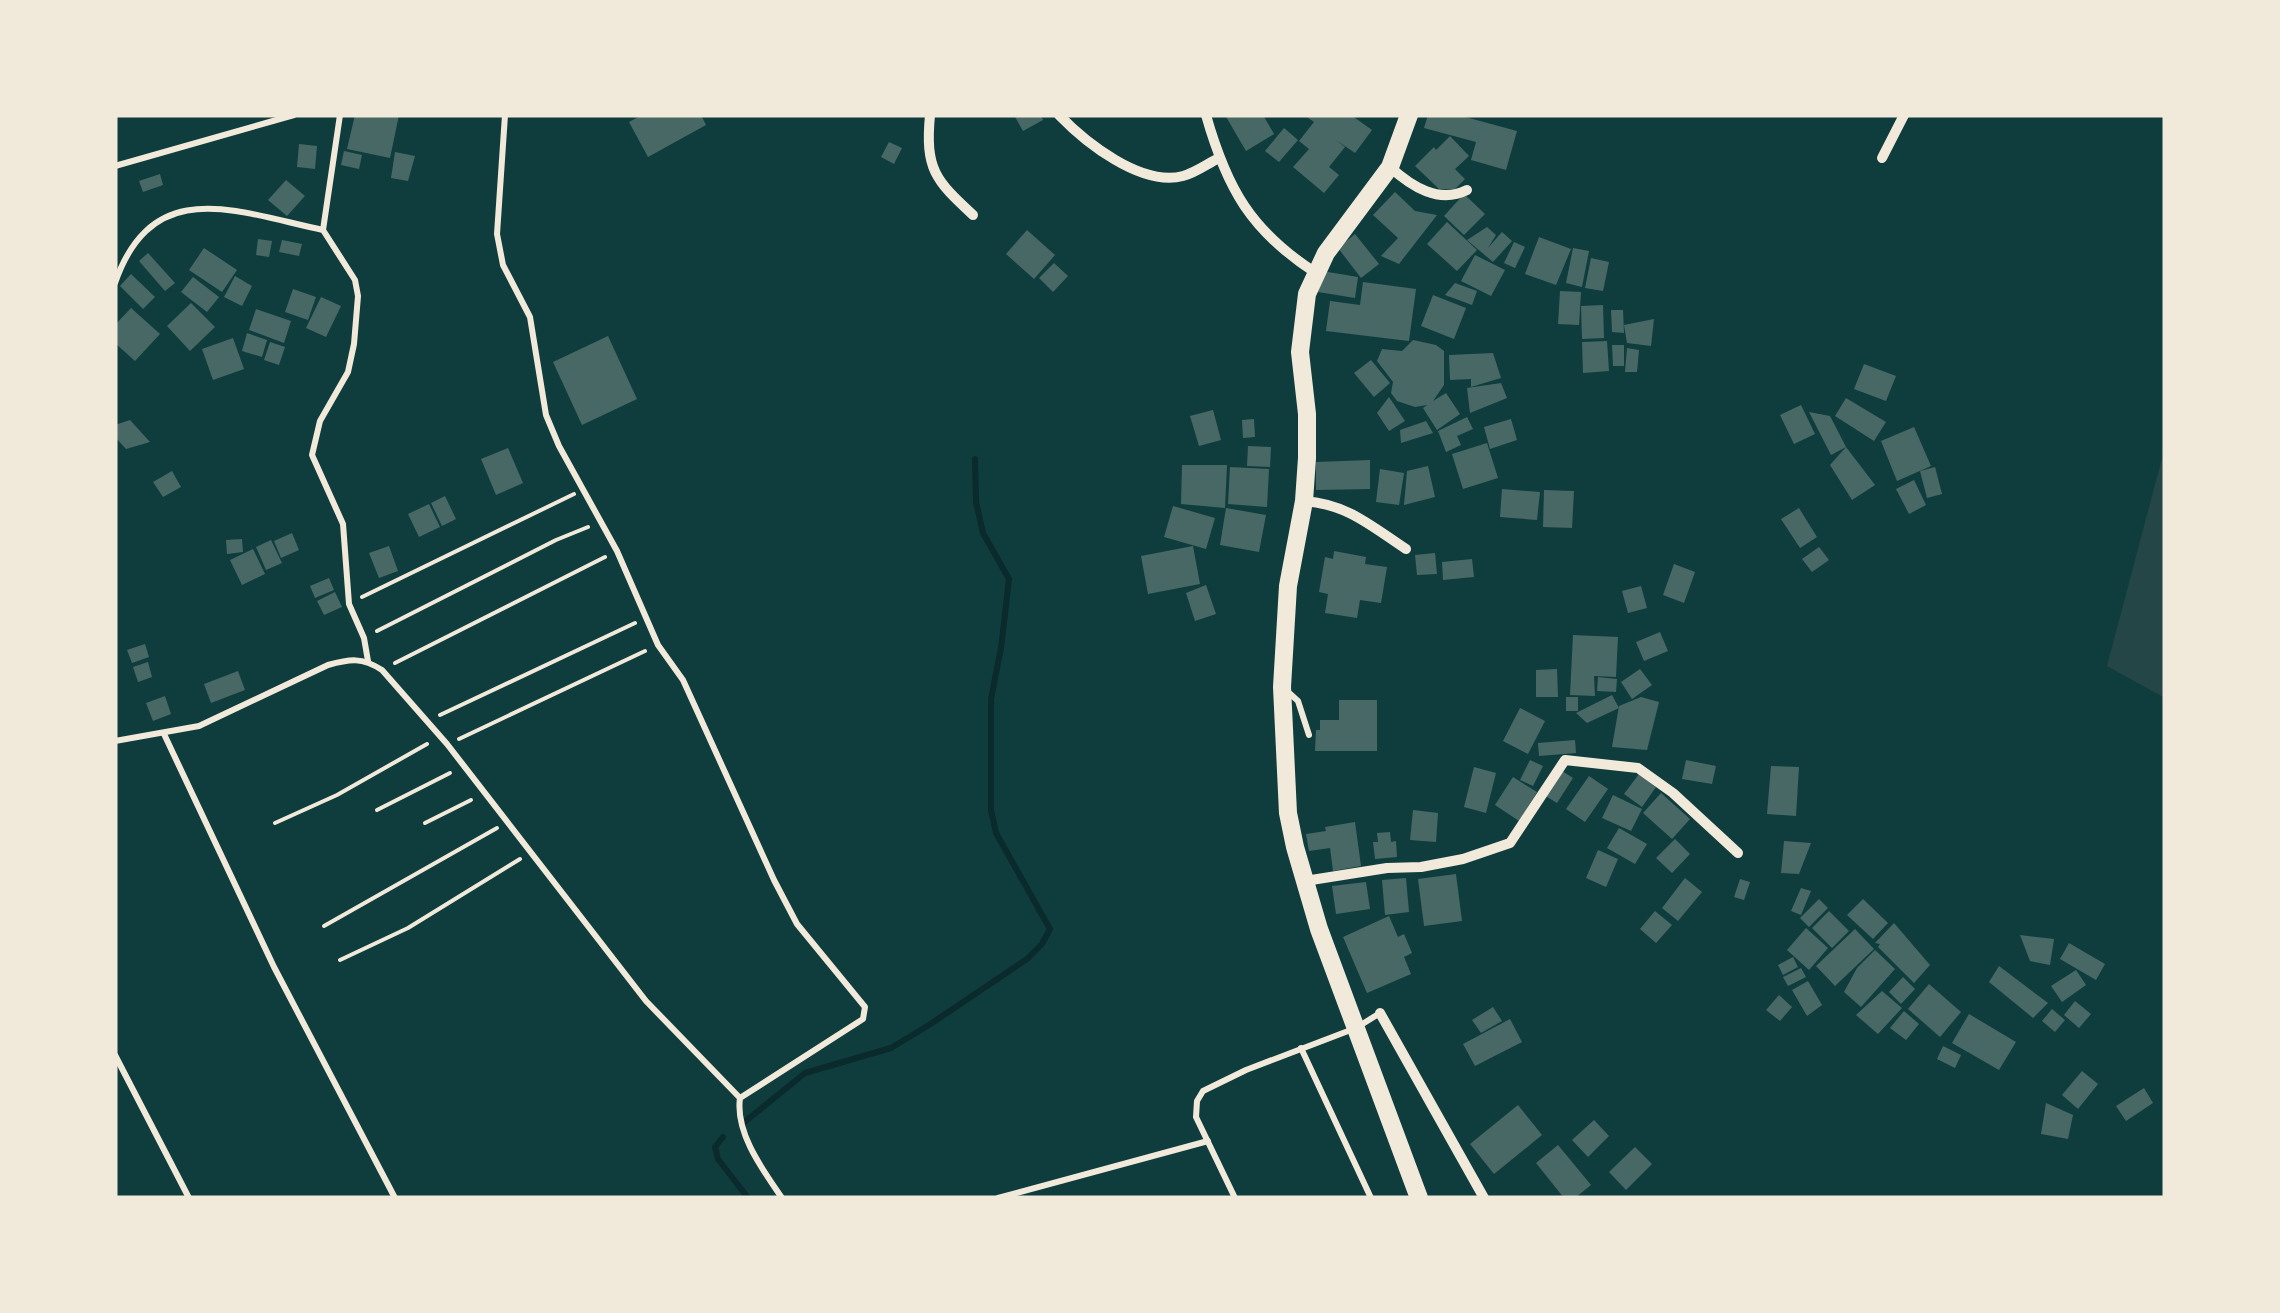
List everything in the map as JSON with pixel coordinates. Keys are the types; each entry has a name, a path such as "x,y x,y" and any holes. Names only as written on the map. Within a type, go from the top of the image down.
{"main road":[{"path":"1409,115 1390,168 1326,254 1306,294 1300,352 1307,414 1304,500 1288,586 1282,686 1288,813 1305,881 1319,929 1419,1198"}],"street":[{"path":"930,115 927,148 940,184 974,215"},
{"path":"1058,115 1082,140 1142,172 1181,176 1218,158"},
{"path":"1206,115 1218,158 1238,196 1274,244 1316,274"},
{"path":"1882,158 1904,115"},
{"path":"1390,168 1418,188 1437,195 1454,197 1467,190"},
{"path":"1304,500 1329,503 1350,512 1406,549"},
{"path":"1305,881 1387,868 1421,867 1463,859 1510,843 1565,760 1638,768 1673,793 1738,853"},
{"path":"1380,1013 1484,1198"}],"lane":[{"path":"115,166 294,115"},
{"path":"340,115 323,230 355,280 358,296 348,372 320,422 312,455 343,524 349,604 364,638 368,661"},
{"path":"505,115 498,234 503,266 530,317 546,414 617,552 658,645 683,680 797,924 865,1007 863,1019 740,1098 742,1127 782,1198"},
{"path":"115,283 124,256 143,232 161,219 205,206 323,230"},
{"path":"115,741 200,726 328,665 350,658 368,661 382,670 447,744 528,854 646,1001 740,1098"},
{"path":"1282,686 1298,701 1310,735"},
{"path":"164,734 274,967 395,1198"},
{"path":"1235,1198 1196,1116 1202,1091 1356,1028 1380,1013"},
{"path":"1302,1048 1371,1198"},
{"path":"115,1055 189,1198"},
{"path":"998,1198 1208,1142"}],"path":[{"path":"349,604 583,490"},
{"path":"364,638 556,540 602,522"},
{"path":"382,670 617,552"},
{"path":"427,721 647,618"},
{"path":"275,823 337,795 432,740 447,744 658,645"},
{"path":"377,810 464,766"},
{"path":"426,824 484,793"},
{"path":"324,926 506,823"},
{"path":"340,960 408,928 528,854"}],"shaded area":[{"path":"2165,447 2165,698 2107,666"}],"building":[{"path":"355,115 399,115 390,158 347,149"},
{"path":"642,115 701,115 706,125 648,157 629,122"},
{"path":"1014,115 1041,115 1043,120 1023,131"},
{"path":"1225,115 1263,115 1274,134 1246,151"},
{"path":"1309,115 1351,115 1372,130 1355,153 1336,140 1345,147 1329,167 1339,175 1324,193 1293,167 1309,149 1299,141 1314,122"},
{"path":"1428,115 1458,115 1517,131 1506,170 1471,160 1476,142 1424,128"},
{"path":"1284,128 1298,140 1279,162 1265,151"},
{"path":"1450,136 1469,156 1455,169 1465,179 1455,189 1439,189 1415,166"},
{"path":"889,142 902,148 894,164 881,157"},
{"path":"299,144 317,146 315,169 297,167"},
{"path":"344,151 362,155 359,169 341,165"},
{"path":"395,152 415,156 408,181 391,178"},
{"path":"160,174 163,185 143,192 139,181"},
{"path":"286,180 305,196 287,216 268,200"},
{"path":"1395,192 1415,211 1437,215 1399,264 1381,256 1398,238 1373,215"},
{"path":"1464,194 1485,214 1464,235 1444,216"},
{"path":"1447,222 1477,250 1457,271 1427,244"},
{"path":"1487,227 1496,235 1488,248 1502,232 1512,241 1493,262 1467,240"},
{"path":"1027,230 1055,255 1034,279 1006,254"},
{"path":"1355,234 1379,264 1361,278 1338,248"},
{"path":"1539,237 1571,249 1556,285 1525,274"},
{"path":"258,239 272,241 269,257 256,255"},
{"path":"282,240 302,244 299,256 279,252"},
{"path":"1514,242 1525,247 1515,268 1504,263"},
{"path":"204,248 237,270 222,292 189,270"},
{"path":"1573,248 1589,251 1582,287 1566,283"},
{"path":"148,253 175,283 165,291 139,261"},
{"path":"1475,255 1505,270 1491,296 1461,281"},
{"path":"1591,258 1609,262 1603,291 1585,288"},
{"path":"1054,263 1068,276 1053,292 1039,278"},
{"path":"1322,271 1358,277 1355,298 1318,292"},
{"path":"131,274 155,297 143,309 120,286"},
{"path":"235,276 252,286 242,306 224,297"},
{"path":"193,277 219,297 207,312 181,292"},
{"path":"1363,282 1416,289 1409,341 1326,331 1330,301 1360,305"},
{"path":"1455,283 1477,291 1472,305 1445,295"},
{"path":"293,289 316,297 308,320 285,312"},
{"path":"1560,291 1581,292 1579,325 1558,324"},
{"path":"1433,295 1466,308 1454,339 1421,326"},
{"path":"321,297 341,306 326,337 306,328"},
{"path":"191,303 215,327 190,351 167,326"},
{"path":"1603,305 1604,338 1582,339 1581,306"},
{"path":"131,308 160,334 135,361 115,343 115,325"},
{"path":"256,309 291,321 284,343 249,330"},
{"path":"1611,310 1623,310 1624,333 1612,332"},
{"path":"1654,319 1651,346 1627,343 1624,325"},
{"path":"247,333 267,340 262,357 242,351"},
{"path":"608,336 637,399 582,425 553,362"},
{"path":"233,338 244,369 213,380 202,349"},
{"path":"1413,340 1444,351 1444,385 1433,401 1446,393 1460,414 1437,430 1423,408 1427,405 1415,407 1397,401 1391,393 1393,382 1377,361 1382,349 1402,351"},
{"path":"1607,341 1609,371 1583,373 1582,342"},
{"path":"270,342 285,347 279,365 264,360"},
{"path":"1612,345 1624,345 1624,366 1613,366"},
{"path":"1627,348 1639,350 1637,372 1625,372"},
{"path":"1493,353 1501,378 1471,387 1471,379 1450,380 1449,355"},
{"path":"1371,360 1390,383 1374,397 1354,373"},
{"path":"1864,364 1896,376 1886,401 1854,389"},
{"path":"1501,383 1507,398 1470,413 1467,388"},
{"path":"1389,397 1405,421 1389,431 1377,413"},
{"path":"1846,398 1886,422 1874,441 1835,416"},
{"path":"1801,405 1815,434 1794,444 1780,415"},
{"path":"1213,410 1221,440 1199,446 1190,416"},
{"path":"1809,412 1830,416 1846,447 1831,455"},
{"path":"1467,417 1473,429 1457,436 1461,445 1446,452 1438,431"},
{"path":"1254,419 1255,437 1243,438 1242,420"},
{"path":"1511,419 1517,440 1490,449 1484,427"},
{"path":"130,420 150,442 126,449 115,437 115,425"},
{"path":"1426,421 1433,433 1401,443 1400,430"},
{"path":"1914,427 1931,466 1897,481 1881,441"},
{"path":"1487,443 1498,478 1463,489 1452,454"},
{"path":"1248,446 1271,447 1270,467 1247,466"},
{"path":"1846,447 1875,485 1852,500 1830,465"},
{"path":"508,448 523,483 496,495 481,459"},
{"path":"1370,460 1370,489 1316,490 1316,462"},
{"path":"1182,465 1227,465 1225,508 1181,504"},
{"path":"1428,466 1435,497 1404,505 1407,471"},
{"path":"1230,467 1269,469 1267,507 1228,504"},
{"path":"1935,467 1942,494 1927,498 1920,471"},
{"path":"1380,469 1404,473 1399,505 1376,502"},
{"path":"172,471 181,487 163,497 153,482"},
{"path":"1914,480 1926,505 1909,514 1896,489"},
{"path":"1502,489 1540,492 1537,520 1500,517"},
{"path":"1544,490 1574,491 1572,528 1543,527"},
{"path":"445,496 456,519 442,526 431,503"},
{"path":"429,504 440,527 419,537 408,514"},
{"path":"1173,506 1215,518 1206,549 1164,537"},
{"path":"1226,508 1266,515 1259,552 1220,545"},
{"path":"1799,508 1817,537 1800,548 1781,519"},
{"path":"292,533 299,550 281,558 274,541"},
{"path":"242,539 243,552 227,554 226,540"},
{"path":"271,540 282,563 266,570 256,547"},
{"path":"389,546 398,571 379,578 369,553"},
{"path":"1193,546 1200,584 1148,594 1141,556"},
{"path":"1819,547 1829,560 1812,572 1802,559"},
{"path":"253,549 265,574 242,585 230,560"},
{"path":"1334,551 1366,557 1365,564 1387,567 1381,603 1360,600 1357,618 1325,613 1328,594 1319,592 1325,557 1333,559"},
{"path":"1435,553 1437,574 1417,575 1415,555"},
{"path":"1472,559 1474,577 1443,580 1442,562"},
{"path":"1674,564 1695,572 1684,603 1663,595"},
{"path":"329,578 334,590 315,598 310,586"},
{"path":"1206,585 1216,614 1195,621 1186,593"},
{"path":"1641,586 1647,608 1628,613 1622,591"},
{"path":"335,592 342,607 324,615 317,601"},
{"path":"1660,632 1668,651 1644,661 1636,642"},
{"path":"1573,635 1618,637 1616,677 1594,676 1595,696 1570,695"},
{"path":"145,644 149,657 132,663 127,650"},
{"path":"148,662 152,677 138,682 133,667"},
{"path":"1557,669 1558,697 1536,697 1536,670"},
{"path":"1640,669 1652,685 1632,699 1621,682"},
{"path":"238,671 245,690 211,703 204,684"},
{"path":"1598,677 1617,679 1616,692 1597,691"},
{"path":"1612,695 1619,708 1587,723 1576,713"},
{"path":"165,696 171,714 153,721 146,703"},
{"path":"1566,697 1578,697 1578,711 1566,711"},
{"path":"1641,697 1659,702 1647,750 1612,747 1619,706"},
{"path":"1339,700 1377,700 1377,751 1315,751 1320,720 1339,720"},
{"path":"1520,708 1545,721 1528,754 1503,741"},
{"path":"1575,740 1576,753 1539,756 1538,743"},
{"path":"1530,760 1543,766 1533,786 1520,780"},
{"path":"1686,760 1716,766 1712,784 1682,779"},
{"path":"1771,766 1799,767 1796,816 1767,814"},
{"path":"1474,767 1496,773 1486,813 1464,807"},
{"path":"1559,769 1573,778 1557,803 1544,795"},
{"path":"1639,774 1656,787 1642,807 1624,794"},
{"path":"1589,776 1608,789 1585,822 1566,809"},
{"path":"1513,777 1537,792 1519,821 1495,805"},
{"path":"1661,793 1690,819 1672,839 1643,813"},
{"path":"1613,795 1642,809 1631,831 1602,818"},
{"path":"1413,810 1438,813 1436,842 1410,840"},
{"path":"1355,822 1361,866 1333,871 1330,848 1309,851 1306,834"},
{"path":"1619,828 1647,844 1635,864 1607,848"},
{"path":"1390,832 1391,842 1396,841 1397,857 1375,859 1373,842 1378,842 1377,833"},
{"path":"1675,839 1690,854 1672,873 1656,858"},
{"path":"1784,841 1811,843 1799,874 1781,873"},
{"path":"1598,850 1618,859 1606,887 1586,878"},
{"path":"1456,874 1462,921 1424,926 1418,879"},
{"path":"1406,878 1409,912 1385,915 1382,880"},
{"path":"1685,878 1702,892 1678,921 1662,908"},
{"path":"1740,879 1750,882 1744,900 1734,897"},
{"path":"1366,882 1370,909 1336,914 1332,886"},
{"path":"1801,888 1811,891 1801,915 1791,911"},
{"path":"1819,899 1828,908 1809,927 1800,918"},
{"path":"1863,899 1888,923 1873,939 1847,915"},
{"path":"1655,911 1672,925 1656,943 1640,929"},
{"path":"1829,911 1849,931 1832,948 1812,928"},
{"path":"1389,916 1398,937 1404,934 1412,953 1404,957 1411,974 1367,993 1343,937"},
{"path":"1894,923 1930,965 1914,983 1875,943"},
{"path":"1806,928 1828,948 1809,970 1787,950"},
{"path":"1855,929 1874,949 1835,986 1816,966"},
{"path":"2020,935 2054,939 2050,965 2030,961"},
{"path":"2069,943 2105,964 2096,980 2060,959"},
{"path":"1875,950 1895,969 1861,1007 1844,992 1857,968"},
{"path":"1793,957 1798,967 1783,975 1778,965"},
{"path":"1999,966 2048,1003 2033,1018 1989,982"},
{"path":"1801,968 1806,977 1788,986 1783,977"},
{"path":"2076,970 2086,985 2062,1002 2051,986"},
{"path":"1903,977 1915,989 1901,1004 1889,992"},
{"path":"1808,981 1822,1005 1807,1016 1792,990"},
{"path":"1929,984 1961,1012 1940,1037 1908,1009"},
{"path":"1882,991 1902,1008 1878,1034 1856,1015"},
{"path":"1779,995 1792,1007 1780,1021 1766,1010"},
{"path":"2075,1001 2091,1014 2079,1028 2064,1015"},
{"path":"1493,1007 1502,1021 1481,1033 1472,1020"},
{"path":"2052,1009 2065,1020 2055,1032 2042,1021"},
{"path":"1904,1011 1919,1024 1906,1040 1890,1028"},
{"path":"1969,1014 2016,1042 1999,1070 1952,1043"},
{"path":"1510,1019 1522,1042 1475,1066 1463,1044"},
{"path":"1943,1046 1961,1055 1955,1068 1937,1059"},
{"path":"2082,1071 2098,1084 2078,1109 2062,1095"},
{"path":"2144,1088 2153,1103 2126,1121 2116,1106"},
{"path":"2046,1103 2073,1115 2068,1139 2041,1134"},
{"path":"1518,1105 1542,1135 1494,1174 1470,1144"},
{"path":"1594,1120 1609,1136 1588,1157 1572,1140"},
{"path":"1558,1145 1591,1185 1575,1198 1564,1198 1536,1163"},
{"path":"1635,1147 1652,1164 1626,1190 1609,1172"}],"waterway":[{"path":"742,1124 805,1073 891,1048 929,1025 1027,959 1050,929 996,833 991,810 991,699 1009,579 983,533 976,502 975,459"},
{"path":"723,1137 715,1147 718,1159 748,1198"}]}
